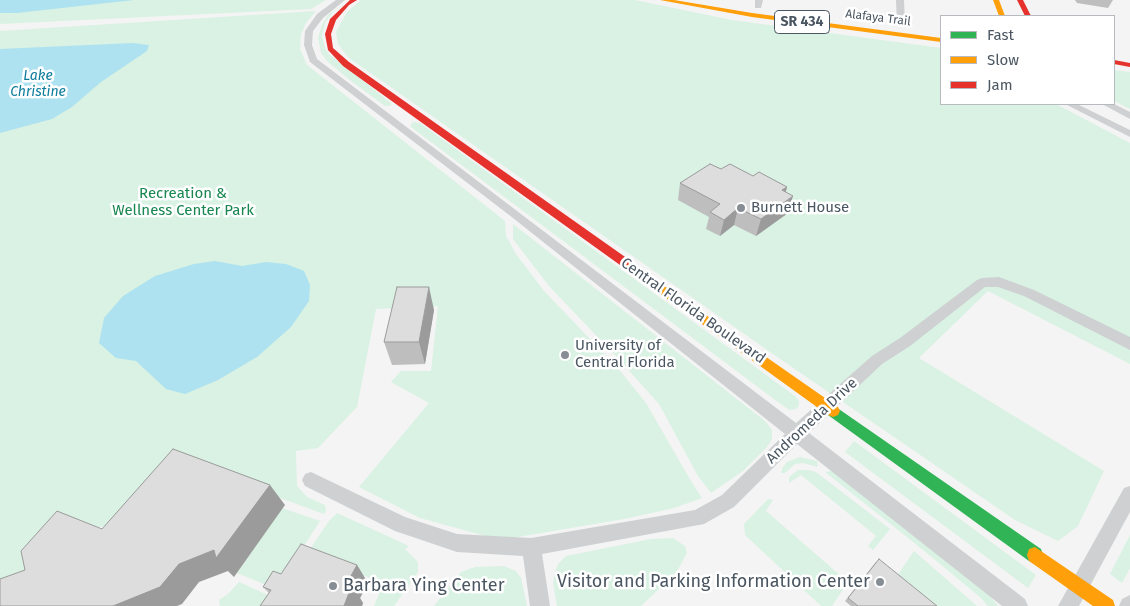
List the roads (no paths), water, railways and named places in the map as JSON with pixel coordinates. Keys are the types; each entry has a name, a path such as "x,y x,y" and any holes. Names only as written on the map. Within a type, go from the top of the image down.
{"street":[{"name":"Central Florida Boulevard","path":"340,0 320,16 309,30 308,45 312,60 525,221 1018,606"},
{"name":"Central Florida Boulevard","path":"354,0 347,4 333,19 328,34 330,49 346,64 1107,606"},
{"name":"Alafaya Trail","path":"663,0 752,15 940,40"},
{"path":"667,0 741,8 759,3"},
{"name":"Alafaya Trail","path":"719,0 759,3 940,29"},
{"path":"900,0 901,24"},
{"path":"996,0 1002,15"},
{"path":"1020,0 1028,15"},
{"path":"1115,51 1130,53"},
{"path":"1115,62 1130,64"},
{"path":"1072,105 1130,134"},
{"path":"1109,105 1130,116"},
{"name":"Andromeda Drive","path":"311,480 402,525 457,542 531,547 698,518 728,501 796,434 877,360 905,342 982,283 999,282 1029,293 1130,344"},
{"path":"1068,606 1130,494"},
{"path":"531,547 540,606"}],"water":[{"path":"0,0 134,0 17,13 0,13"},
{"name":"Lake Christine","path":"133,43 149,45 147,51 101,82 72,107 52,119 0,133 0,49"},
{"path":"215,261 242,266 266,262 286,264 304,271 310,285 309,301 291,327 257,357 218,380 185,394 166,389 136,361 116,358 99,343 104,318 123,296 155,276 194,264"}],"place":[{"name":"Burnett House","path":"741,208"},
{"name":"University of Central Florida","path":"565,355"},
{"name":"Visitor and Parking Information Center","path":"880,582"},
{"name":"Barbara Ying Center","path":"333,586"}],"park label":[{"name":"Recreation & Wellness Center Park","path":"183,202"}]}
